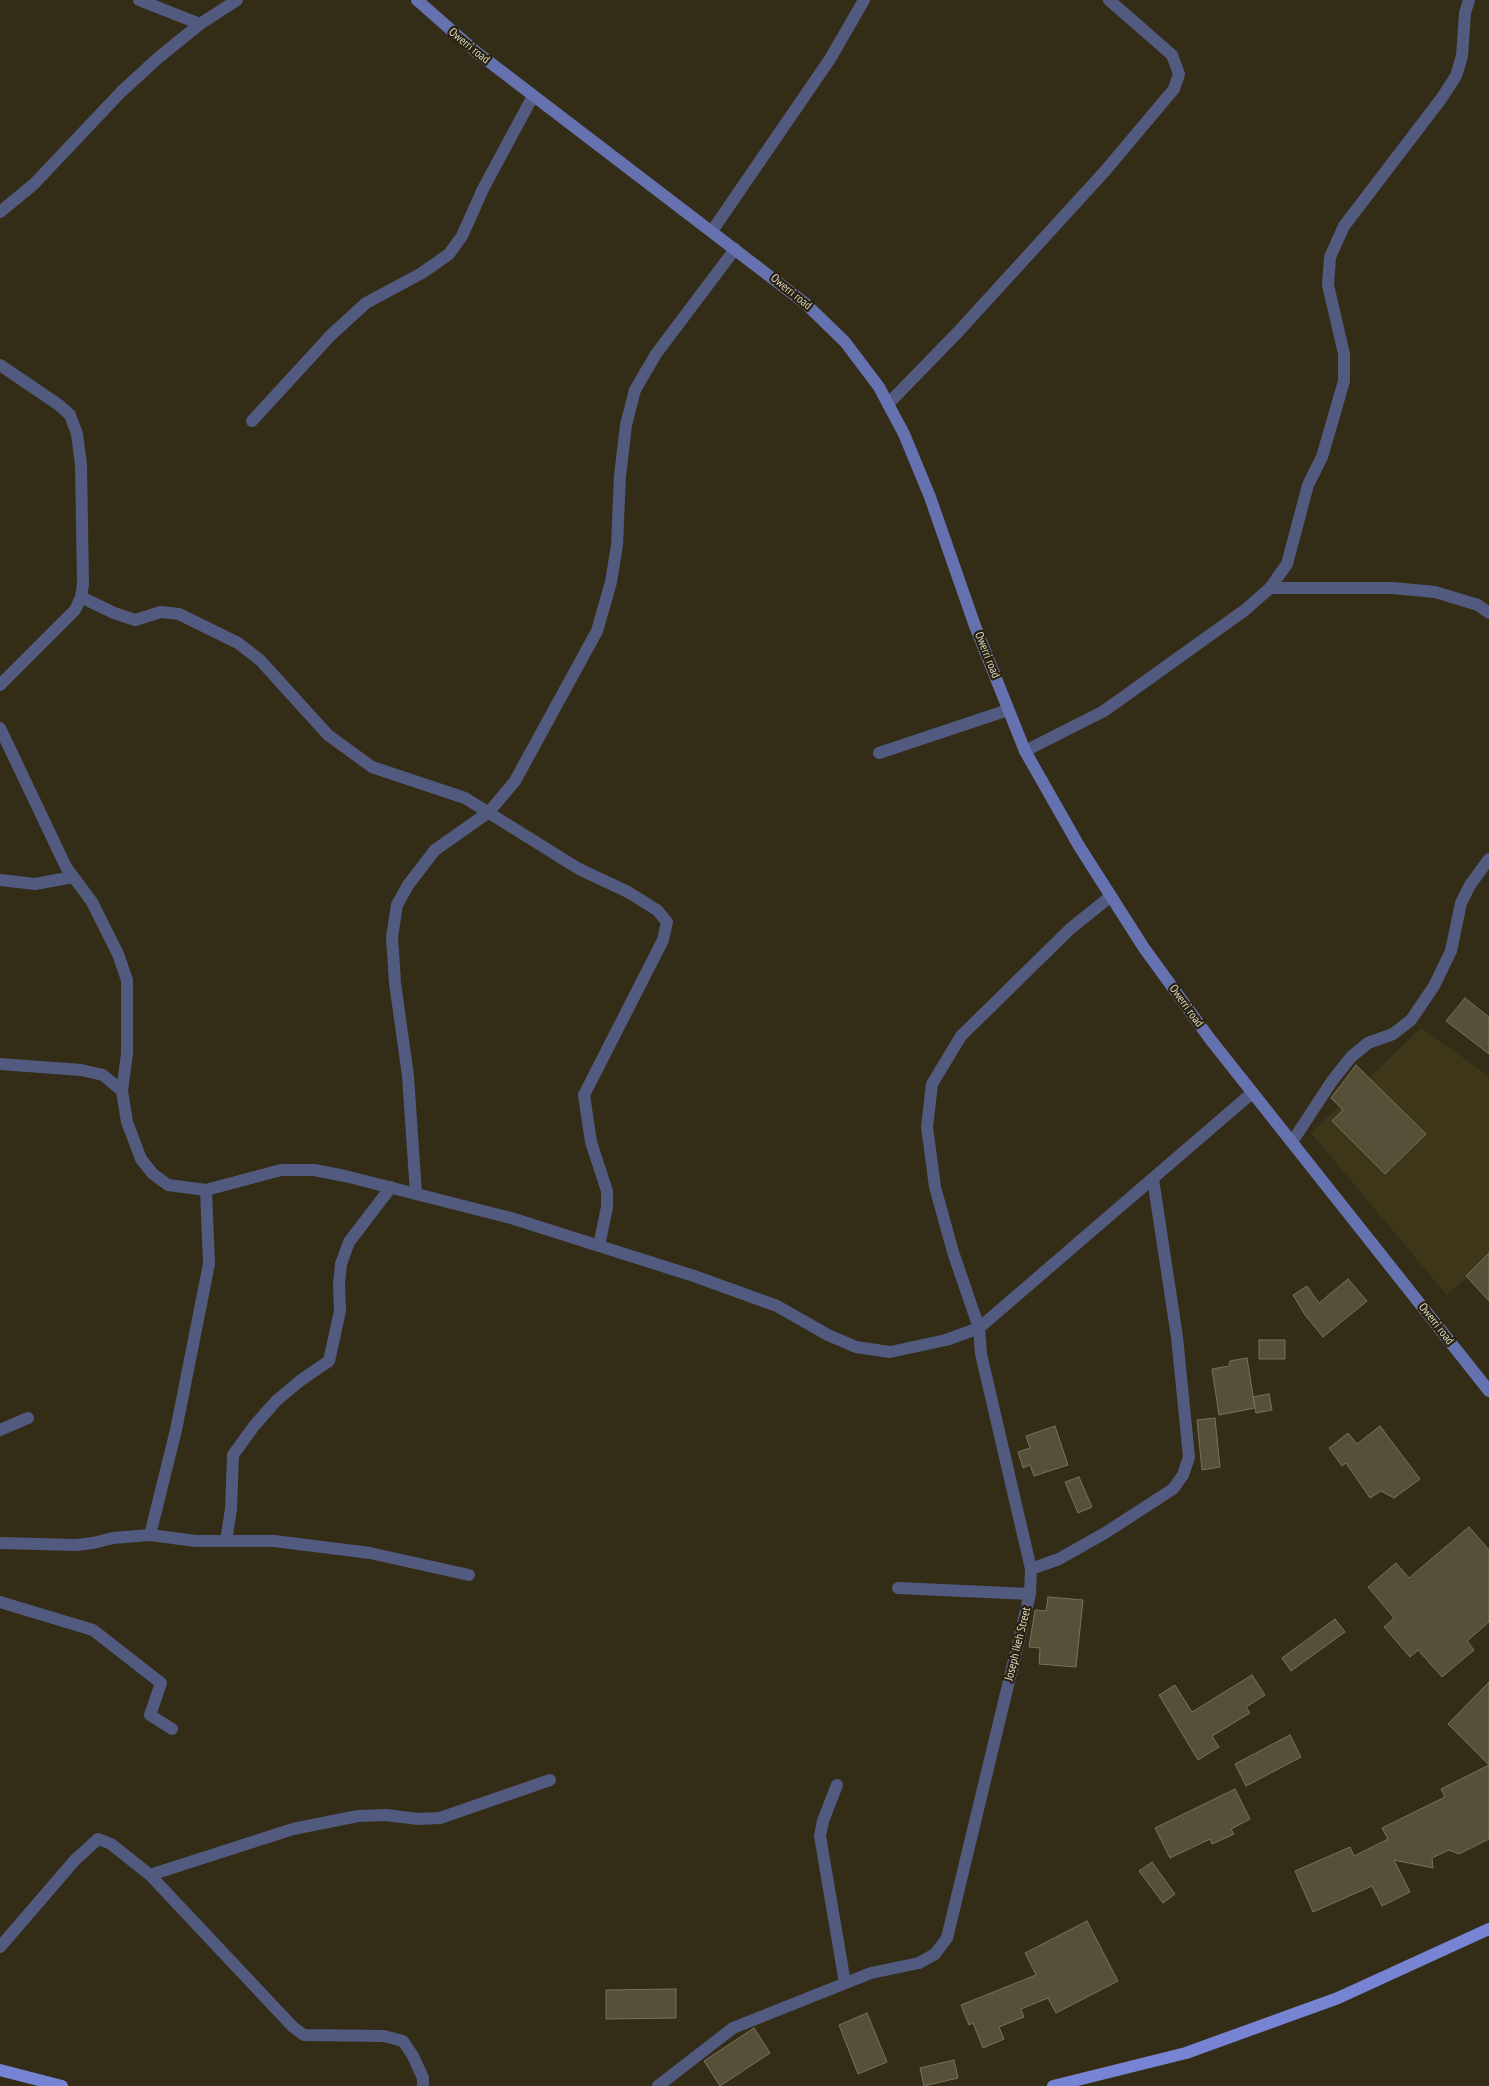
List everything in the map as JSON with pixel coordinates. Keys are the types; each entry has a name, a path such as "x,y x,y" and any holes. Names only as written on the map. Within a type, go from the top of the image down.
{"main road":[{"name":"Owerri road","path":"417,0 475,52 806,304 845,342 879,387 904,434 930,497 975,626 1025,752 1111,896 1144,948 1252,1093 1489,1391"},
{"path":"1052,2086 1204,2046 1338,1998 1489,1929"},
{"path":"0,2070 62,2086"}],"street":[{"path":"139,0 200,24"},
{"path":"0,212 34,184 121,92 200,24 237,0"},
{"path":"712,231 825,67 864,0"},
{"path":"888,404 958,332 1098,178 1174,89 1179,74 1172,55 1109,0"},
{"path":"1025,752 1104,711 1246,610 1270,588 1287,564 1308,485 1322,456 1344,381 1344,354 1328,285 1330,256 1344,226 1441,99 1456,76 1462,56 1465,13 1469,0"},
{"path":"252,421 331,335 366,303 422,273 449,254 462,236 483,190 534,96"},
{"path":"416,1194 408,1076 395,983 392,937 397,905 408,885 435,850 489,812 515,781 597,631 611,582 617,545 621,468 626,425 635,390 656,354 735,249"},
{"path":"0,365 59,405 70,415 77,434 81,465 82,597 69,616 0,685"},
{"path":"1270,588 1393,588 1434,592 1478,605 1489,613"},
{"path":"82,597 114,613 135,620 162,612 179,614 238,643 260,660 328,735 346,750 372,767 464,798 579,869 628,892 656,910 666,922 663,940 584,1095 591,1142 607,1192 607,1207 599,1246"},
{"path":"879,753 1008,710"},
{"path":"0,728 66,868 92,902 118,954 127,980 127,1054 122,1091 127,1122 142,1160 153,1174 168,1185 206,1190 282,1170 314,1170 391,1187 511,1218 694,1276 777,1306 828,1335 856,1347 890,1352 946,1340 979,1328 1252,1093"},
{"path":"1292,1142 1332,1081 1351,1057 1368,1043 1393,1034 1411,1020 1434,986 1451,951 1461,903 1470,885 1489,859"},
{"path":"0,880 35,884 73,877"},
{"name":"Joseph Ikeh Street","path":"846,1983 871,1973 919,1963 935,1954 947,1938 1030,1594 1031,1569 981,1354 979,1328 953,1252 935,1188 927,1126 932,1084 960,1036 1063,934 1111,896"},
{"path":"0,1064 81,1070 96,1073 103,1075 122,1091"},
{"path":"1031,1569 1059,1559 1082,1546 1173,1489 1184,1475 1189,1458 1177,1337 1153,1179"},
{"path":"226,1541 231,1509 233,1456 254,1426 276,1401 301,1380 329,1361 340,1311 338,1284 341,1264 349,1242 391,1187"},
{"path":"150,1535 176,1430 209,1264 206,1190"},
{"path":"0,1430 28,1418"},
{"path":"0,1544 76,1545 113,1538 150,1535 196,1541 274,1541 370,1553 469,1575"},
{"path":"898,1588 1030,1594"},
{"path":"0,1602 93,1630 161,1683 150,1715 172,1729"},
{"path":"150,1875 293,1828 358,1816 386,1815 418,1819 440,1818 550,1780"},
{"path":"658,2086 733,2028 846,1983 820,1836 823,1821 837,1785"},
{"path":"0,1947 76,1860 98,1839 111,1844 150,1875 293,2027 304,2034 384,2036 403,2041 420,2070 423,2086"}],"shaded area":[{"path":"1421,1028 1489,1076 1489,1258 1447,1295 1311,1133"}],"building":[{"path":"1465,998 1489,1017 1489,1054 1446,1021"},
{"path":"1356,1065 1426,1134 1385,1174 1332,1121 1343,1110 1331,1098"},
{"path":"1489,1253 1489,1301 1466,1276"},
{"path":"1348,1279 1367,1301 1323,1337 1305,1315 1293,1295 1307,1286 1319,1303"},
{"path":"1259,1340 1285,1340 1285,1359 1259,1359"},
{"path":"1247,1358 1255,1408 1219,1415 1212,1369 1229,1366 1230,1361"},
{"path":"1269,1394 1272,1410 1256,1413 1253,1397"},
{"path":"1215,1418 1220,1467 1202,1470 1197,1420"},
{"path":"1055,1426 1068,1465 1034,1476 1030,1465 1023,1468 1018,1452 1030,1448 1026,1436"},
{"path":"1380,1426 1420,1479 1394,1498 1381,1491 1370,1498 1346,1463 1342,1466 1329,1448 1348,1433 1357,1444"},
{"path":"1079,1477 1092,1507 1078,1513 1065,1482"},
{"path":"1469,1527 1489,1550 1489,1622 1467,1641 1474,1650 1442,1677 1418,1650 1410,1657 1384,1627 1394,1618 1368,1587 1396,1563 1409,1578"},
{"path":"1048,1597 1083,1600 1076,1667 1039,1664 1040,1648 1029,1647 1035,1610 1046,1611"},
{"path":"1335,1619 1345,1632 1291,1671 1282,1658"},
{"path":"1252,1675 1265,1695 1246,1707 1250,1713 1212,1736 1219,1747 1198,1760 1159,1695 1175,1685 1192,1712"},
{"path":"1489,1682 1489,1765 1448,1724"},
{"path":"1290,1735 1301,1757 1246,1786 1235,1764"},
{"path":"1489,1765 1489,1839 1459,1854 1449,1850 1432,1858 1433,1868 1394,1860 1410,1892 1382,1906 1372,1886 1313,1912 1295,1871 1350,1847 1354,1856 1388,1839 1382,1828 1445,1797 1441,1789"},
{"path":"1235,1789 1250,1819 1231,1829 1234,1834 1212,1844 1210,1839 1170,1858 1155,1828"},
{"path":"1152,1862 1175,1894 1163,1903 1139,1871"},
{"path":"1087,1921 1118,1981 1056,2013 1048,1998 1021,2009 1024,2017 999,2027 1004,2039 983,2048 973,2023 969,2025 961,2005 1036,1975 1025,1953"},
{"path":"676,1989 676,2018 606,2019 606,1990"},
{"path":"867,2013 887,2062 858,2074 839,2025"},
{"path":"754,2028 770,2053 720,2086 704,2061"},
{"path":"954,2060 958,2078 924,2086 920,2068"}]}
